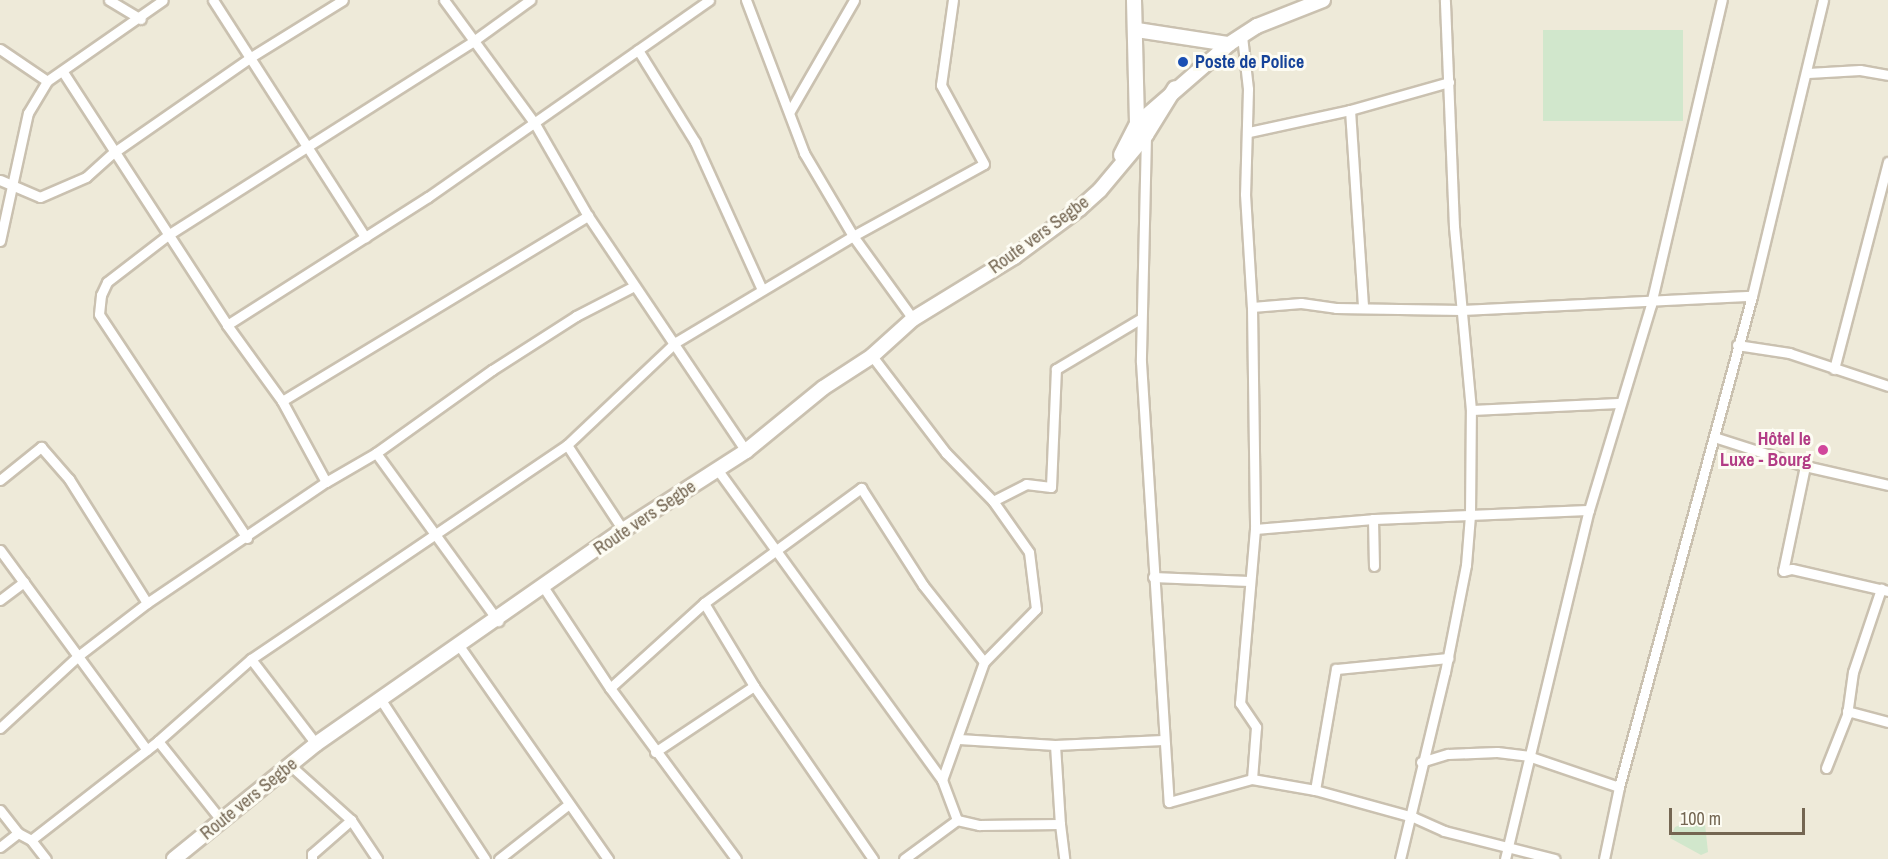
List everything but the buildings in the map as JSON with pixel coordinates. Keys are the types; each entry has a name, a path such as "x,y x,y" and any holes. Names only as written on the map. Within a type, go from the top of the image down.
{"main road":[{"path":"1134,0 1141,129"},
{"name":"Route vers Segbe","path":"174,859 316,744 498,621 623,531 746,451 823,388 872,356 913,319 1014,257 1079,209 1112,173 1141,129 1175,88 1242,36 1323,0"},
{"path":"1137,30 1229,44"}],"street":[{"path":"109,0 141,18"},
{"path":"0,241 28,113 47,81 141,18 163,0"},
{"path":"213,0 365,237"},
{"path":"0,180 40,197 86,177 113,153 251,57 343,0"},
{"path":"444,0 472,42 535,124 588,216 634,286 676,342 746,451"},
{"path":"247,538 99,314 107,282 168,235 472,42 530,0"},
{"path":"746,0 804,153 853,236 913,319"},
{"path":"790,111 854,0"},
{"path":"32,840 158,741 251,659 567,446 676,342 853,236 984,164 941,85 953,0"},
{"path":"1400,859 1413,817 1421,762 1448,658 1466,565 1470,515 1471,410 1454,227 1445,0"},
{"path":"1505,859 1528,756 1590,510 1619,403 1651,304 1722,0"},
{"path":"1604,859 1618,787 1752,296 1808,73 1823,0"},
{"path":"227,326 535,124 707,1"},
{"path":"1242,36 1249,132 1245,194 1252,307 1255,529 1240,703 1256,728 1252,779"},
{"path":"0,49 47,81"},
{"path":"638,50 695,142 762,290"},
{"path":"1808,73 1860,70 1888,75"},
{"path":"63,72 113,153 227,326 282,401 326,482"},
{"path":"1249,132 1350,110 1449,82"},
{"path":"1350,110 1363,307"},
{"path":"1141,129 1140,318 1153,577 1169,802 1252,779 1315,790 1413,817 1444,831 1556,859"},
{"path":"1834,369 1888,162"},
{"path":"282,401 588,216"},
{"path":"0,728 78,656 147,603 247,538 326,482 376,453 492,370 576,316 634,286"},
{"path":"1252,307 1301,303 1462,310 1651,304 1752,296"},
{"path":"993,501 1026,484 1051,487 1058,396 1056,369 1140,318"},
{"path":"1737,345 1789,353 1888,386"},
{"path":"872,356 946,453 993,501 1029,552 1036,609 984,662 959,739 942,780"},
{"path":"1471,410 1619,403"},
{"path":"1714,437 1805,466 1888,485"},
{"path":"567,446 623,531"},
{"path":"0,480 41,447 69,479 147,603"},
{"path":"376,453 498,621"},
{"path":"1805,466 1783,571 1792,569 1884,590 1853,672 1847,711 1826,768"},
{"path":"717,469 777,548 942,780 957,820"},
{"path":"610,688 704,603 861,488 923,585 984,662"},
{"path":"1255,529 1372,519 1590,510"},
{"path":"1372,519 1374,566"},
{"path":"0,550 147,750"},
{"path":"1153,577 1249,581"},
{"path":"0,600 24,582"},
{"path":"544,588 655,752 736,859"},
{"path":"704,603 754,686 873,859"},
{"path":"460,647 608,859"},
{"path":"1315,790 1336,669 1448,658"},
{"path":"251,659 316,744"},
{"path":"655,752 754,686"},
{"path":"381,700 485,859"},
{"path":"1847,711 1888,723"},
{"path":"959,739 1055,745 1163,741"},
{"path":"158,741 220,820"},
{"path":"1055,745 1064,859"},
{"path":"1421,762 1472,752 1528,756 1618,787"},
{"path":"291,766 351,820 377,859"},
{"path":"499,859 569,804"},
{"path":"0,810 18,833 32,840 46,859"},
{"path":"310,857 351,820"},
{"path":"904,859 957,820 980,825 1060,824"},
{"path":"0,847 18,833"}],"shaded area":[{"path":"0,0 1888,0 1888,859 0,859"}],"green space":[{"path":"1543,30 1683,30 1683,121 1543,121"},
{"path":"1690,821 1705,824 1708,852 1701,855 1670,838 1675,827"}],"place":[{"name":"Poste de Police","path":"1183,62"},
{"name":"Hôtel le Luxe - Bourg","path":"1823,450"}]}
